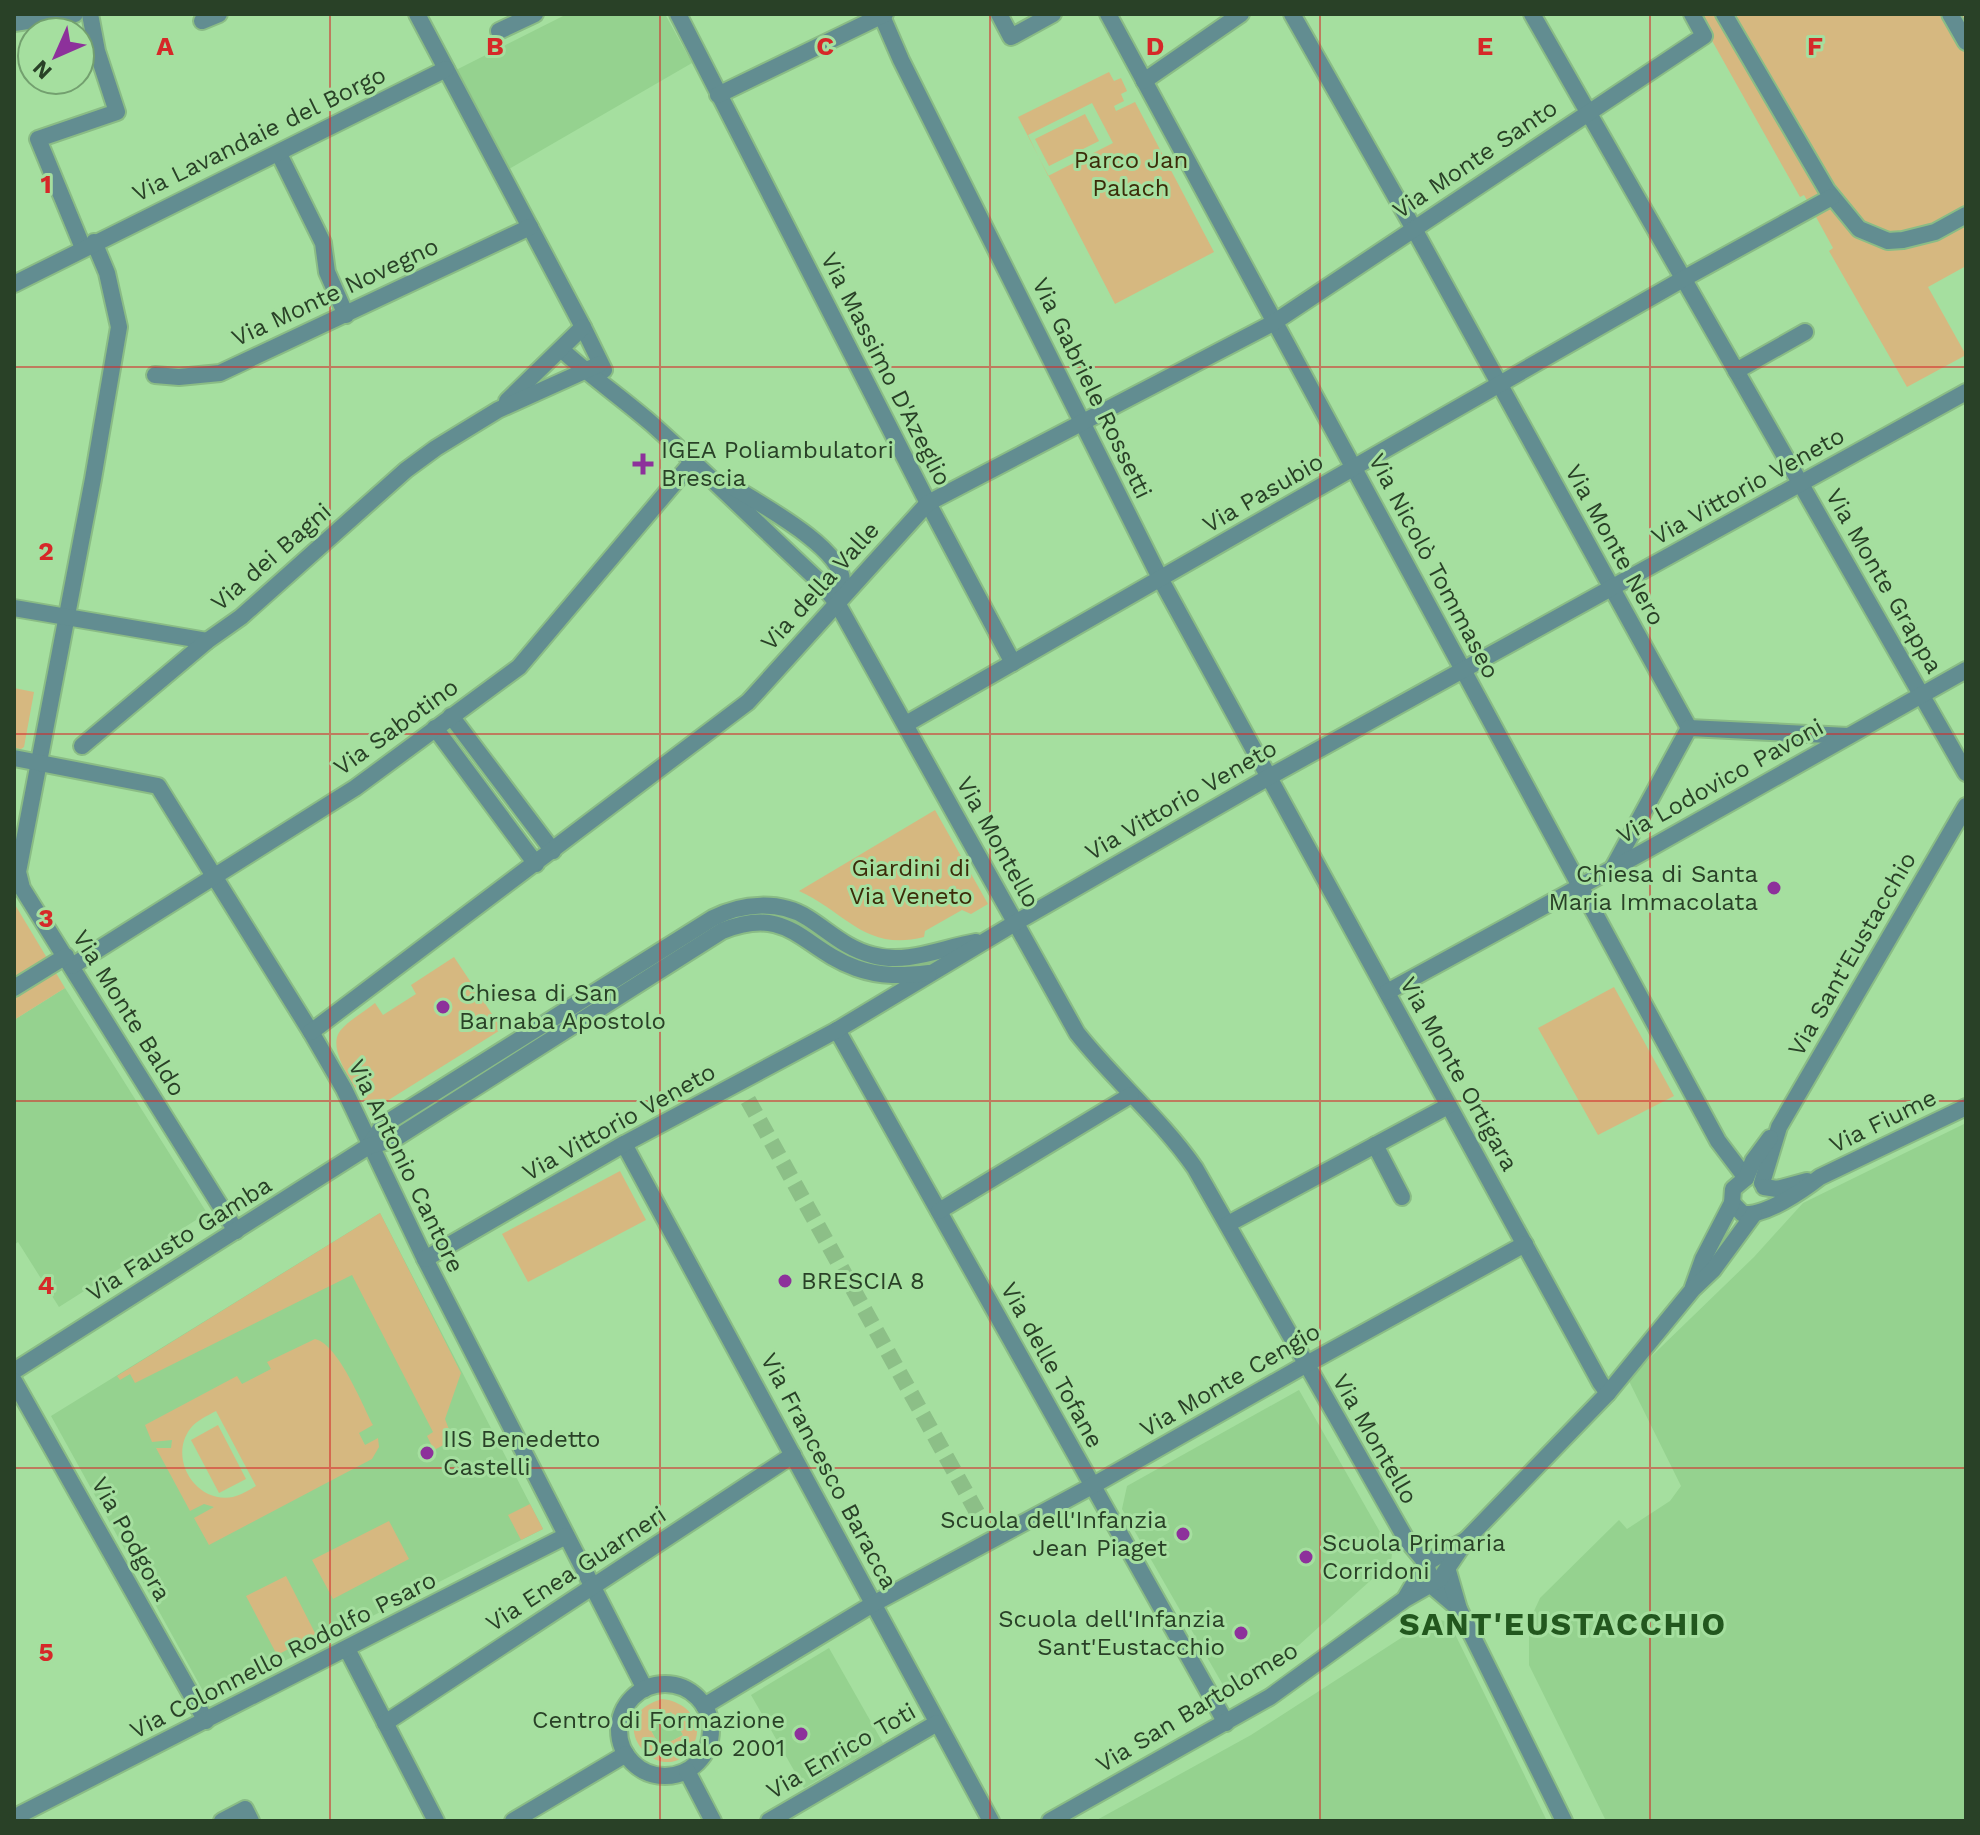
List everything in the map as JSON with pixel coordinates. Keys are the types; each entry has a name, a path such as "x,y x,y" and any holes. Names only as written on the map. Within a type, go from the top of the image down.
{"street":[{"path":"14,23 75,14"},
{"name":"Via Monte Baldo","path":"90,14 97,51 117,112 37,143 88,245 107,273 119,327 18,872 22,888 236,1231"},
{"path":"202,21 219,14"},
{"path":"417,14 583,327 592,367"},
{"path":"499,31 535,14"},
{"name":"Via Massimo D'Azeglio","path":"678,14 1013,663"},
{"path":"999,14 1011,37 1053,14"},
{"name":"Via Nicolò Tommaseo","path":"1108,14 1718,1141 1747,1188"},
{"path":"1144,81 1241,14"},
{"name":"Via Monte Nero","path":"1292,14 1689,728"},
{"name":"Via Monte Grappa","path":"1532,14 1966,773"},
{"name":"Via Monte Santo","path":"1273,323 1704,36 1692,14"},
{"path":"1724,14 1832,197 1859,229 1888,241 1927,235 1966,215"},
{"path":"1950,14 1966,42"},
{"path":"718,95 882,15"},
{"name":"Via Gabriele Rossetti","path":"882,15 901,60 1161,580 1269,777"},
{"name":"Via Lavandaie del Borgo","path":"14,284 446,69"},
{"path":"281,158 323,243 327,272 346,315"},
{"name":"Via Pasubio","path":"906,724 1683,279 1832,197"},
{"name":"Via Monte Novegno","path":"155,375 220,373 530,227"},
{"name":"Via della Valle","path":"311,1032 748,702 928,503 1273,323"},
{"name":"Via dei Bagni","path":"498,410 583,327"},
{"path":"1736,371 1805,332"},
{"path":"561,349 592,367 819,581 837,603"},
{"name":"Via dei Bagni","path":"82,746 207,641 241,617 406,470 498,410 592,367"},
{"name":"Via Vittorio Veneto","path":"425,1259 624,1144 837,1030 1269,777 1966,392"},
{"path":"693,461 791,524 827,552 842,580 837,603"},
{"name":"Via Sabotino","path":"14,988 69,961 214,876 355,788 519,667 693,461"},
{"name":"Via Montello","path":"837,603 1077,1033 1180,1146 1228,1224 1406,1539 1426,1563"},
{"path":"14,608 207,641"},
{"name":"Via Lodovico Pavoni","path":"1387,992 1966,670"},
{"path":"451,716 553,851"},
{"path":"435,728 536,864"},
{"name":"Via Lodovico Pavoni","path":"1613,867 1689,728 1850,737"},
{"name":"Via Antonio Cantore","path":"14,758 158,786 344,1089 425,1259 645,1689"},
{"name":"Via Monte Ortigara","path":"1269,777 1608,1393"},
{"name":"Via Sant'Eustacchio","path":"1693,1289 1706,1252 1747,1188 1759,1150 1779,1127 1966,806"},
{"path":"369,1146 383,1125 713,918 736,908 777,906 793,911 856,950 890,958 935,953 986,941"},
{"path":"369,1146 393,1140 722,931 742,923 783,926 840,961 874,974 898,976 935,972"},
{"name":"Via delle Tofane","path":"837,1030 1226,1723"},
{"path":"939,1211 1131,1095"},
{"path":"1228,1224 1448,1106"},
{"name":"Via Fiume","path":"1747,1188 1777,1189 1820,1177 1966,1107"},
{"name":"Via Francesco Baracca","path":"624,1144 991,1821"},
{"path":"1375,1145 1402,1197"},
{"name":"Via Fausto Gamba","path":"14,1371 369,1146"},
{"name":"Via Fiume","path":"1756,1213 1802,1191 1820,1177"},
{"path":"1747,1188 1767,1200 1756,1213 1739,1211 1747,1188"},
{"name":"Via Sant'Eustacchio","path":"1440,1579 1467,1539 1608,1393 1693,1289 1713,1270 1756,1213"},
{"name":"Via Monte Cengio","path":"704,1706 873,1604 1092,1486 1525,1244"},
{"name":"Via Podgora","path":"14,1381 206,1721"},
{"name":"Via Enea Guarneri","path":"385,1723 793,1455"},
{"name":"Via Colonnello Rodolfo Psaro","path":"20,1812 206,1721 566,1536"},
{"name":"Via Sant'Eustacchio","path":"1426,1563 1467,1539"},
{"path":"1426,1563 1459,1609 1564,1821"},
{"name":"Via San Bartolomeo","path":"1405,1599 1426,1563"},
{"name":"Via San Bartolomeo","path":"1050,1821 1270,1697 1405,1599 1440,1579"},
{"path":"347,1649 436,1821"},
{"path":"657,1685 682,1687 704,1706 709,1720 709,1743 696,1764 687,1771 660,1776 635,1765 626,1754 620,1740 619,1724 624,1710 645,1689 657,1685"},
{"name":"Via Enrico Toti","path":"769,1821 937,1723"},
{"path":"513,1821 626,1754"},
{"path":"687,1771 713,1821"},
{"path":"222,1821 245,1809 251,1821"}],"shaded area":[{"path":"567,14 665,14 692,63 509,169 456,70"},
{"path":"65,988 207,1213 59,1307 18,1242 14,1245 14,1020"},
{"path":"1966,1123 1966,1821 1606,1821 1529,1665 1529,1622 1540,1598 1619,1520 1627,1529 1670,1501 1681,1486 1628,1379 1754,1257 1803,1203"},
{"name":"IIS Benedetto Castelli","path":"380,1213 543,1529 208,1700 51,1416","holes":["274,1368 365,1445 215,1507 198,1501 171,1457 173,1439 154,1431"]},
{"path":"1299,1390 1392,1553 1391,1562 1299,1645 1227,1692 1122,1509 1127,1486"},
{"path":"1432,1618 1449,1622 1547,1821 1095,1821 1251,1735"},
{"path":"829,1648 883,1743 804,1788 751,1695"},
{"path":"671,1712 683,1735 660,1747 648,1725"}],"green space":[{"path":"1697,14 1966,14 1966,266 1928,287 1966,355 1907,387 1829,251 1833,248 1804,195 1800,197"},
{"name":"Parco Jan Palach","path":"1109,72 1114,81 1121,78 1127,91 1121,94 1124,101 1114,106 1116,111 1135,102 1214,252 1115,304 1048,176 1113,143 1092,103 1028,135 1038,156 1018,117"},
{"name":"Parco Jan Palach","path":"1085,114 1099,141 1049,166 1035,139"},
{"path":"14,688 34,692 24,747 21,749 14,748"},
{"name":"Giardini di Via Veneto","path":"935,810 988,904 971,914 962,910 925,931 924,937 886,939 857,928 799,891"},
{"path":"14,903 65,988 14,1020"},
{"path":"454,957 502,1029 371,1111 340,1060 337,1039 340,1031 375,1003 383,1015 416,994 411,985"},
{"path":"1614,987 1674,1096 1598,1135 1538,1028"},
{"path":"620,1171 646,1220 528,1282 502,1234"},
{"path":"380,1213 461,1373 445,1419 453,1440 434,1450 427,1436 433,1432 352,1275 135,1383 130,1374 120,1380 117,1376"},
{"path":"315,1339 324,1343 341,1363 373,1425 359,1433 365,1445 378,1438 379,1447 372,1459 209,1545 194,1518 214,1507 204,1504 190,1511 156,1448 171,1448 172,1440 152,1442 145,1425 237,1376 242,1384 271,1369 267,1362","holes":["216,1411 256,1486 233,1497 208,1494 197,1486 189,1477 182,1453 190,1429"]},
{"path":"218,1425 246,1479 219,1493 191,1440"},
{"path":"530,1504 543,1529 521,1540 508,1515"},
{"path":"389,1521 409,1559 333,1599 312,1560"},
{"path":"286,1576 316,1635 277,1655 246,1596"},
{"path":"662,1699 686,1709 692,1715 697,1730 692,1747 679,1759 665,1762 652,1757 641,1748 635,1735 635,1721 643,1708","holes":["671,1712 683,1735 660,1747 648,1725"]}],"tunnel":[{"path":"748,1100 984,1525"}],"place":[{"name":"IGEA Poliambulatori Brescia","path":"643,464"},
{"name":"Chiesa di Santa Maria Immacolata","path":"1774,888"},
{"name":"Chiesa di San Barnaba Apostolo","path":"443,1007"},
{"name":"BRESCIA 8","path":"785,1281"},
{"name":"IIS Benedetto Castelli","path":"427,1453"},
{"name":"Scuola dell'Infanzia Jean Piaget","path":"1183,1534"},
{"name":"Scuola Primaria Corridoni","path":"1306,1557"},
{"name":"Scuola dell'Infanzia Sant'Eustacchio","path":"1241,1633"},
{"name":"Centro di Formazione Dedalo 2001","path":"801,1734"}],"district":[{"name":"SANT'EUSTACCHIO","path":"1563,1624"}]}
